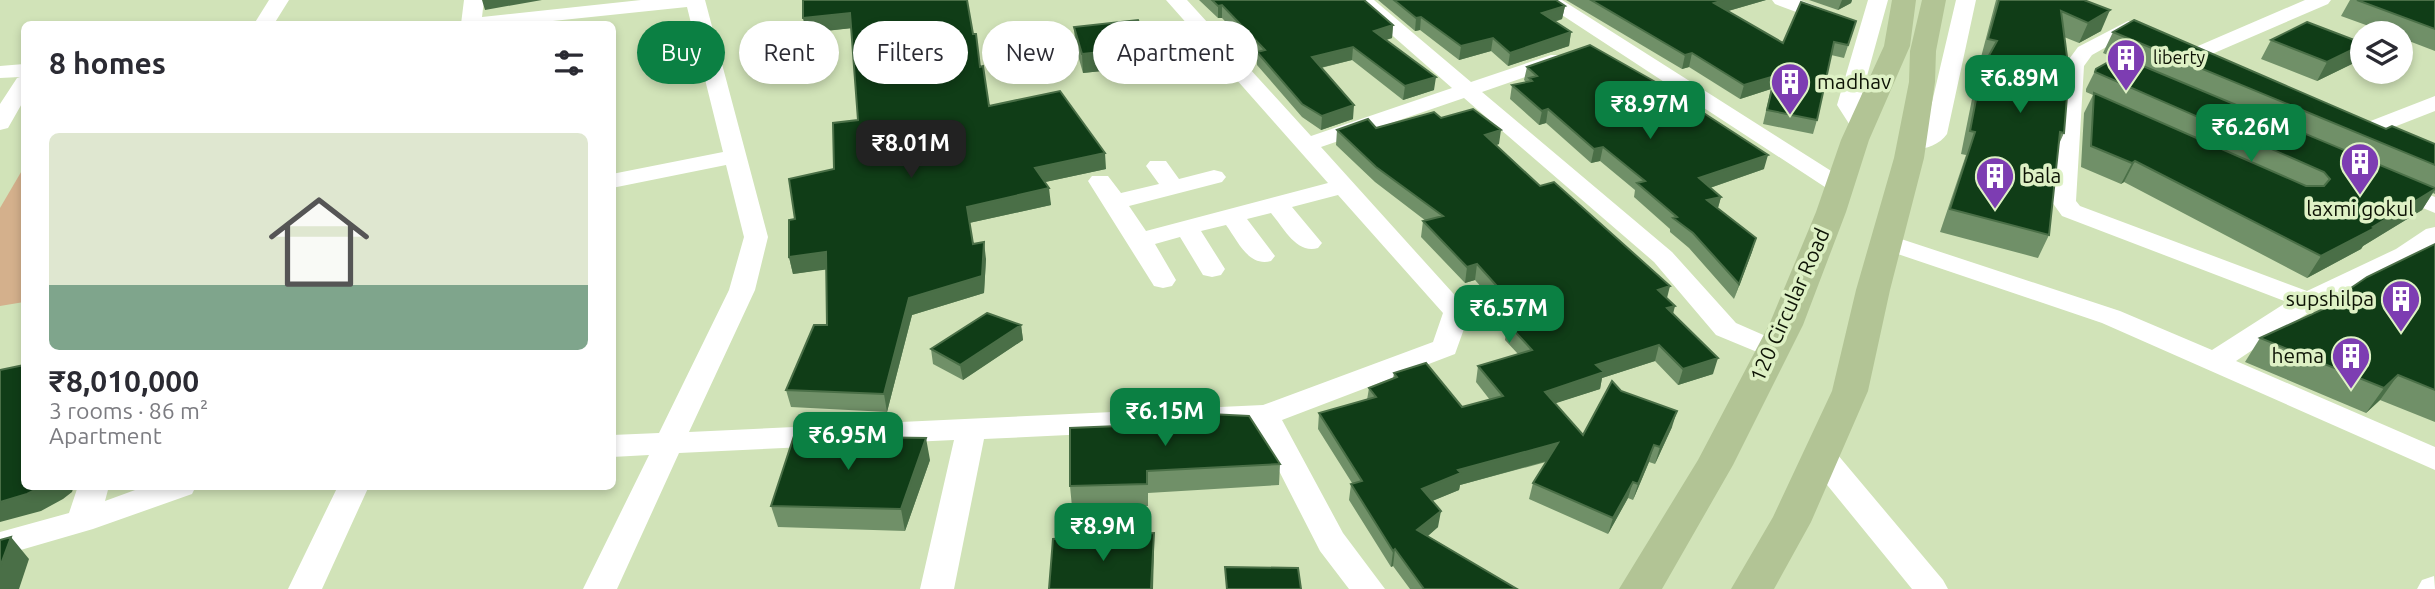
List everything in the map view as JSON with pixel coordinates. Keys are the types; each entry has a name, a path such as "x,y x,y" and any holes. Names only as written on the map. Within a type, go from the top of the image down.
{"main road":[{"path":"1752,589 1791,522 1850,391 1911,143 1922,82 1896,42 1904,0"},
{"path":"1896,42 1934,0"},
{"name":"120 Circular Road","path":"1640,589 1714,465 1786,325 1861,125 1896,42"}],"street":[{"path":"266,21 278,0"},
{"path":"473,21 474,0"},
{"path":"501,21 695,0 756,237 742,290 600,589"},
{"path":"616,446 1265,415 1445,348 1457,312 1176,0"},
{"path":"1362,0 1663,257 1726,329 1774,349"},
{"path":"1549,0 1839,186"},
{"path":"1783,0 1896,42"},
{"path":"1878,0 1896,42"},
{"path":"1911,143 1931,139 1936,134 1966,0"},
{"path":"2198,53 2321,0"},
{"path":"2105,18 2151,36"},
{"path":"2128,27 2083,54 2074,66 2064,202 2071,211 2308,301"},
{"path":"1308,144 1610,41"},
{"path":"2175,44 2223,64"},
{"path":"2083,54 2109,65"},
{"path":"0,72 21,70"},
{"path":"0,123 21,87"},
{"path":"2072,97 2098,108"},
{"path":"2399,137 2369,125 2435,103"},
{"path":"616,180 735,156"},
{"path":"1158,166 1209,222 1262,256"},
{"path":"1115,202 1214,177"},
{"path":"1100,181 1163,280"},
{"path":"2380,181 2435,206"},
{"path":"1140,240 1344,186"},
{"path":"1277,205 1309,243"},
{"path":"1209,222 1212,269"},
{"path":"2214,362 2308,301 2405,254 2435,234"},
{"path":"1886,242 2111,317 2435,459"},
{"path":"1265,415 1331,542 1368,589"},
{"path":"937,589 971,430"},
{"path":"1821,456 1931,589"},
{"path":"82,521 93,490"},
{"path":"0,544 82,521 170,490"},
{"path":"305,589 352,490"}],"shaded area":[{"path":"21,172 21,302 0,306 0,208"}],"building":[{"path":"803,0 967,0 973,34 976,34 980,67 982,66 982,84 986,84 989,106 1060,91 1105,153 1035,168 1049,188 967,207 973,244 984,242 982,276 909,298 884,394 786,390 814,325 827,325 826,252 789,257 789,220 795,219 789,179 834,169 833,123 858,120 855,84 968,84 968,21 853,21 853,53 850,13 803,18"},
{"path":"1212,0 1364,0 1393,25 1374,31 1436,77 1405,86 1353,47 1312,57 1354,105 1322,116 1302,104 1258,53 1265,50 1258,43 1258,21 1237,21 1222,5 1218,6"},
{"path":"1394,0 1556,0 1565,6 1542,13 1571,32 1510,53 1493,38 1461,46 1421,17 1416,18"},
{"path":"1591,0 1724,0 1714,3 1783,43 1801,2 1856,21 1848,45 1834,42 1817,120 1767,110 1775,76 1744,85 1692,53 1685,55"},
{"path":"1999,0 2084,0 2110,10 2088,23 2061,11 2069,72 2064,133 2060,132 2049,235 1950,209 1975,132 1970,131 1982,68 1997,41 1988,39"},
{"path":"2357,0 2435,0 2435,29"},
{"path":"2134,20 2386,129 2392,126 2435,144 2435,165 2113,32"},
{"path":"2307,22 2350,38 2350,51 2327,62 2271,40"},
{"path":"1093,25 1093,53 1082,54 1079,26"},
{"path":"1590,45 1659,84 1768,155 1699,178 1721,197 1707,200 1756,238 1739,284 1693,233 1673,218 1677,217 1637,183 1645,181 1603,147 1594,149 1548,109 1542,111 1512,85 1532,81 1529,78 1537,76 1527,67"},
{"path":"2119,56 2435,189 2373,227 2375,228 2321,256 2135,161 2132,163 2091,146 2094,93 2306,186 2324,186 2330,179 2324,172 2095,72"},
{"path":"1473,109 1501,130 1485,135 1540,186 1554,182 1670,286 1658,290 1675,306 1667,308 1718,358 1683,369 1659,345 1596,365 1604,372 1545,392 1583,435 1612,381 1621,391 1677,411 1660,447 1654,445 1638,484 1633,482 1613,518 1533,483 1558,443 1458,470 1461,473 1422,489 1441,511 1417,530 1517,589 1424,589 1395,549 1393,551 1351,484 1362,481 1319,413 1376,397 1369,388 1397,377 1394,373 1426,363 1462,407 1503,396 1478,366 1532,350 1508,324 1514,322 1506,314 1515,311 1512,307 1515,306 1477,264 1467,267 1423,221 1443,216 1376,167 1337,130 1368,119 1376,128 1434,112 1441,118"},
{"path":"2435,244 2435,390 2398,375 2384,388 2260,338 2356,294 2348,290 2367,277"},
{"path":"987,313 1021,325 960,365 931,349"},
{"path":"21,366 21,490 35,490 0,502 0,370"},
{"path":"1169,412 1249,416 1280,464 1147,471 1147,484 1070,486 1070,428 1169,424"},
{"path":"794,436 926,438 901,509 771,506"},
{"path":"1154,533 1151,589 1049,589 1053,539"},
{"path":"11,537 0,567 0,540"},
{"path":"1225,567 1298,568 1301,589 1227,589"}],"place":[{"name":"liberty","path":"2126,92"},
{"name":"madhav","path":"1790,116"},
{"name":"laxmi gokul","path":"2360,196"},
{"name":"bala","path":"1995,210"},
{"name":"supshilpa","path":"2401,333"},
{"name":"hema","path":"2351,390"}]}
